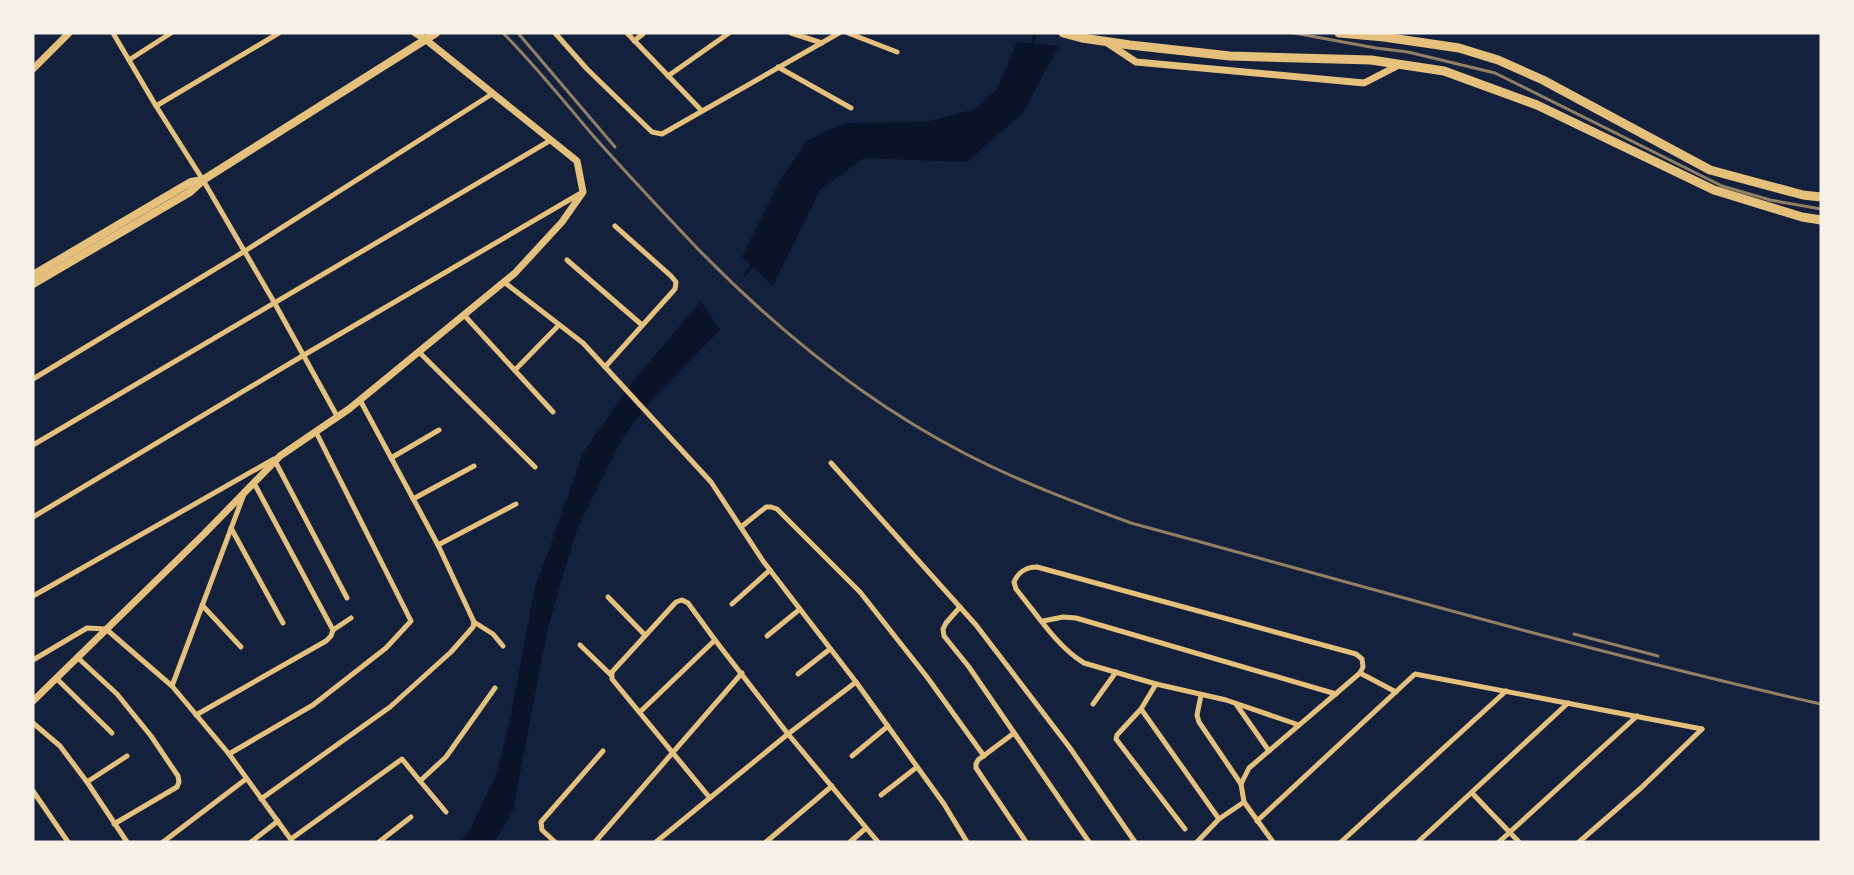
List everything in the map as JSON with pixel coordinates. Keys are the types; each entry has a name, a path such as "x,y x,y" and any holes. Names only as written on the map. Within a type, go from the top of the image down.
{"highway":[{"path":"1063,33 1103,41 1230,56 1371,60 1444,71 1537,105 1714,190 1802,217 1821,220"},
{"path":"1339,33 1385,34 1459,48 1498,60 1543,80 1710,170 1803,195 1821,197"}],"main road":[{"path":"33,284 190,192 203,180 436,33"},
{"path":"33,274 191,182 203,180"}],"street":[{"path":"33,69 69,33"},
{"path":"113,33 203,180 337,416"},
{"path":"129,60 171,33"},
{"path":"156,106 279,33"},
{"path":"33,596 277,459 360,400 515,273 562,222 583,192 577,161 415,33"},
{"path":"555,33 587,69 652,132 662,134 839,33"},
{"path":"627,33 702,111"},
{"path":"634,41 644,33"},
{"path":"668,76 729,33"},
{"path":"791,33 822,43"},
{"path":"848,33 897,52"},
{"path":"1103,41 1136,62 1364,83 1401,64"},
{"path":"778,68 851,108"},
{"path":"33,379 244,251 492,94"},
{"path":"33,445 550,140"},
{"path":"33,518 304,355 583,192"},
{"path":"605,367 675,289 676,282 615,226"},
{"path":"567,260 642,325"},
{"path":"504,282 583,343 711,482 770,570 944,804 967,842"},
{"path":"464,315 554,412"},
{"path":"515,370 560,325"},
{"path":"419,352 535,467"},
{"path":"360,400 438,545 474,622 493,634 504,646"},
{"path":"391,458 440,430"},
{"path":"229,754 313,705 386,648 411,621 316,432"},
{"path":"33,701 277,459"},
{"path":"277,459 347,598"},
{"path":"831,463 976,625 1070,748 1135,842"},
{"path":"413,499 474,466"},
{"path":"254,483 333,630"},
{"path":"172,686 245,492"},
{"path":"438,545 516,504"},
{"path":"741,527 766,507 777,509 860,592 927,677 984,756"},
{"path":"231,528 283,623"},
{"path":"1241,784 1248,768 1269,751 1360,673 1363,667 1362,659 1356,654 1037,567 1029,567 1016,576 1014,582 1016,589 1074,657 1084,663 1236,704 1299,725"},
{"path":"732,604 770,570"},
{"path":"608,597 645,635"},
{"path":"611,675 676,602 682,600 688,603 788,734 878,842"},
{"path":"202,605 241,647"},
{"path":"960,607 946,623 943,629 944,636 969,667 1089,842"},
{"path":"767,636 800,609"},
{"path":"1042,621 1063,617 1076,618 1336,694"},
{"path":"196,715 326,641 333,630 351,618"},
{"path":"261,799 390,706 451,652 473,627 474,622"},
{"path":"33,660 87,628 106,629 172,686 229,754 292,841 402,759 446,812"},
{"path":"640,712 715,640"},
{"path":"580,645 611,675 710,798"},
{"path":"798,674 830,649"},
{"path":"77,657 117,694 151,736 178,776 177,787 114,824"},
{"path":"1093,704 1116,672"},
{"path":"595,842 742,673"},
{"path":"1360,673 1396,692"},
{"path":"1257,821 1415,674 1702,729 1641,788 1579,842"},
{"path":"56,678 112,733"},
{"path":"656,842 855,682"},
{"path":"1156,684 1141,709 1116,739 1185,829"},
{"path":"420,780 446,757 495,688"},
{"path":"1341,842 1506,691"},
{"path":"1201,695 1197,707 1199,722 1241,784 1244,802 1274,842"},
{"path":"1419,842 1568,703"},
{"path":"1236,704 1269,751"},
{"path":"1141,709 1219,819"},
{"path":"1499,842 1637,716"},
{"path":"33,723 60,746 127,842"},
{"path":"852,756 888,726"},
{"path":"1014,733 978,760 976,768 1026,842"},
{"path":"555,842 542,830 541,822 603,751"},
{"path":"87,782 127,756"},
{"path":"881,795 917,767"},
{"path":"163,842 246,779"},
{"path":"766,842 832,786"},
{"path":"33,792 68,842"},
{"path":"1472,793 1519,842"},
{"path":"1197,842 1219,819 1244,802"},
{"path":"379,842 411,817"},
{"path":"250,842 278,821"},
{"path":"850,842 866,828"}],"water":[{"path":"1017,42 1059,46 1023,113 967,162 864,158 820,190 773,286 742,257 780,180 808,140 844,123 926,122 975,109 997,89"},
{"path":"701,301 720,330 654,397 622,439 577,529 548,627 513,810 495,842 460,842 471,828 497,772 511,715 534,591 583,453 633,381"}],"waterway":[{"path":"1032,46 1035,33"},
{"path":"745,275 753,264"}],"railway":[{"path":"503,33 644,191 698,249 758,307 823,362 857,387 891,411 964,453 1026,482 1131,523 1561,640 1821,704"},
{"path":"518,33 615,147"},
{"path":"1294,33 1408,52 1495,73 1722,186 1770,200 1821,209"},
{"path":"1574,634 1658,656"}]}
